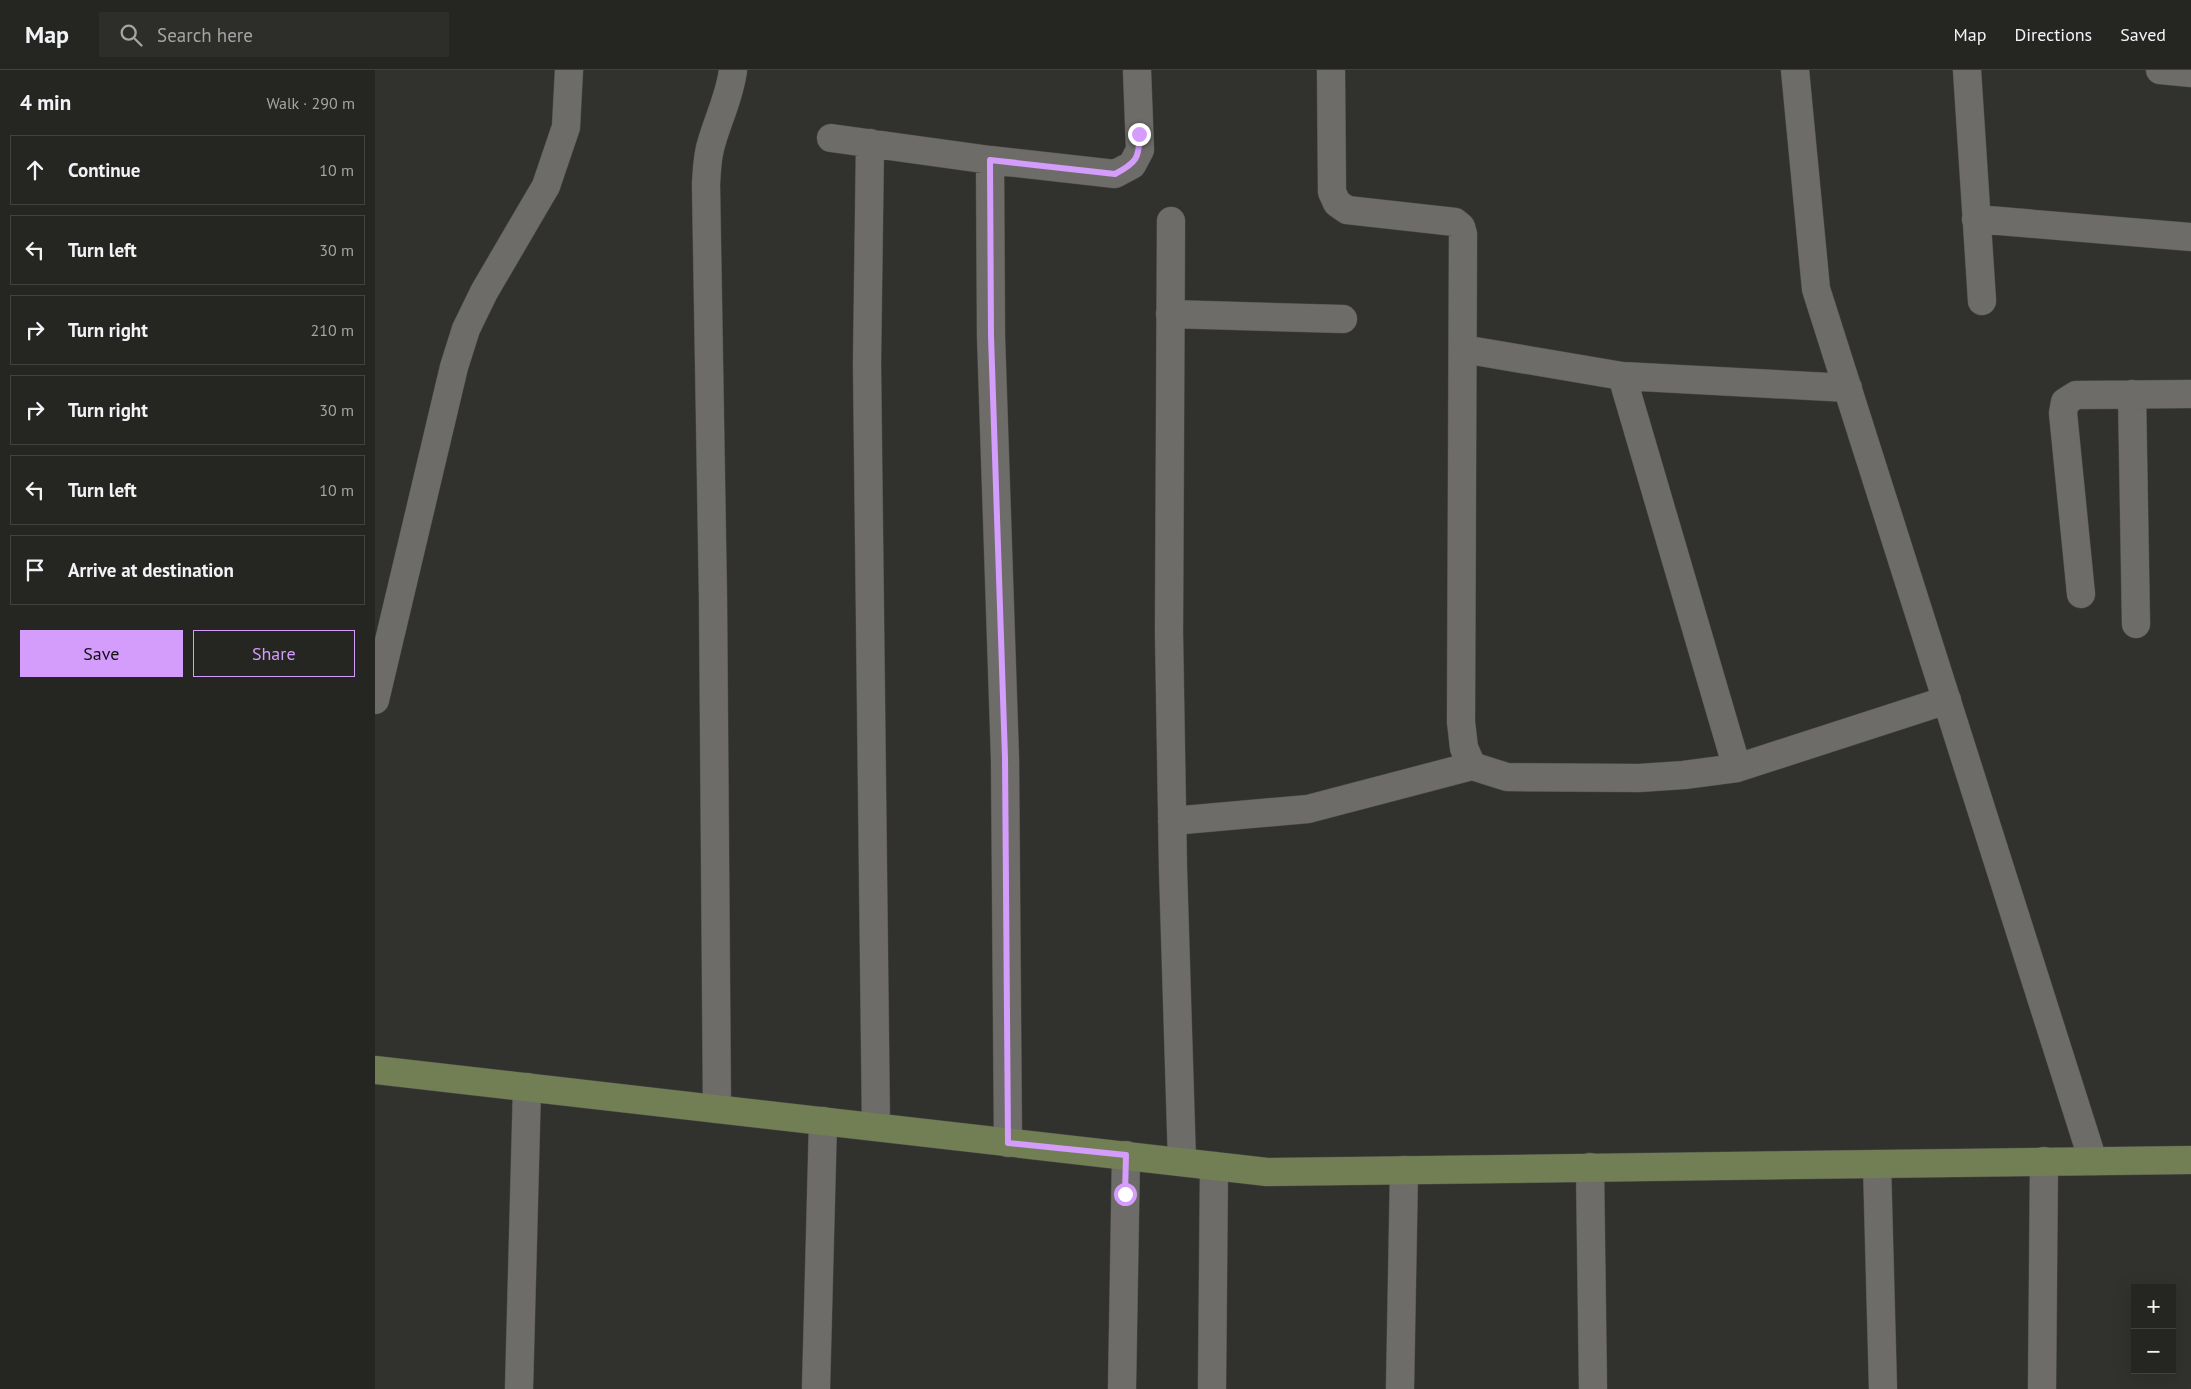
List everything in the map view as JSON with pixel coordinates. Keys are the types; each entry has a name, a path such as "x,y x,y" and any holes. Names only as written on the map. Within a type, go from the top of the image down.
{"main road":[{"path":"375,1070 1267,1172 2191,1160"}],"street":[{"path":"375,700 454,367 466,328 484,292 547,186 566,127 569,70"},
{"path":"717,1109 713,608 706,184 707,162 711,142 727,97 733,70"},
{"path":"831,138 990,160 1115,174 1132,165 1140,150 1137,70"},
{"path":"1331,70 1332,192 1337,203 1347,210 1455,222 1461,227 1463,234 1461,722 1464,748 1472,766"},
{"path":"1795,70 1816,288 2093,1161"},
{"path":"1967,70 1982,301"},
{"path":"2161,70 2191,73"},
{"path":"870,143 867,364 876,1127"},
{"path":"990,160 991,336 1005,758 1008,1143"},
{"path":"1976,219 2191,237"},
{"path":"1171,220 1169,632 1172,821 1182,1162"},
{"path":"1170,314 1343,319"},
{"path":"1463,349 1622,376 1848,388"},
{"path":"1622,376 1737,768"},
{"path":"2132,394 2136,624"},
{"path":"2081,594 2063,413 2065,402 2076,395 2191,394"},
{"path":"1172,821 1308,809 1472,766 1507,776 1639,778 1684,775 1737,768 1947,700"},
{"path":"519,1389 527,1087"},
{"path":"816,1389 823,1121"},
{"path":"1122,1389 1126,1155"},
{"path":"2043,1389 2044,1161"},
{"path":"1877,1164 1883,1389"},
{"path":"1212,1389 1214,1166"},
{"path":"1590,1168 1593,1389"},
{"path":"1400,1389 1404,1170"}],"route":[{"path":"1125,1194 1126,1155 1008,1143 1005,758 991,336 990,160 1115,174 1132,165 1140,150 1139,134"}]}
